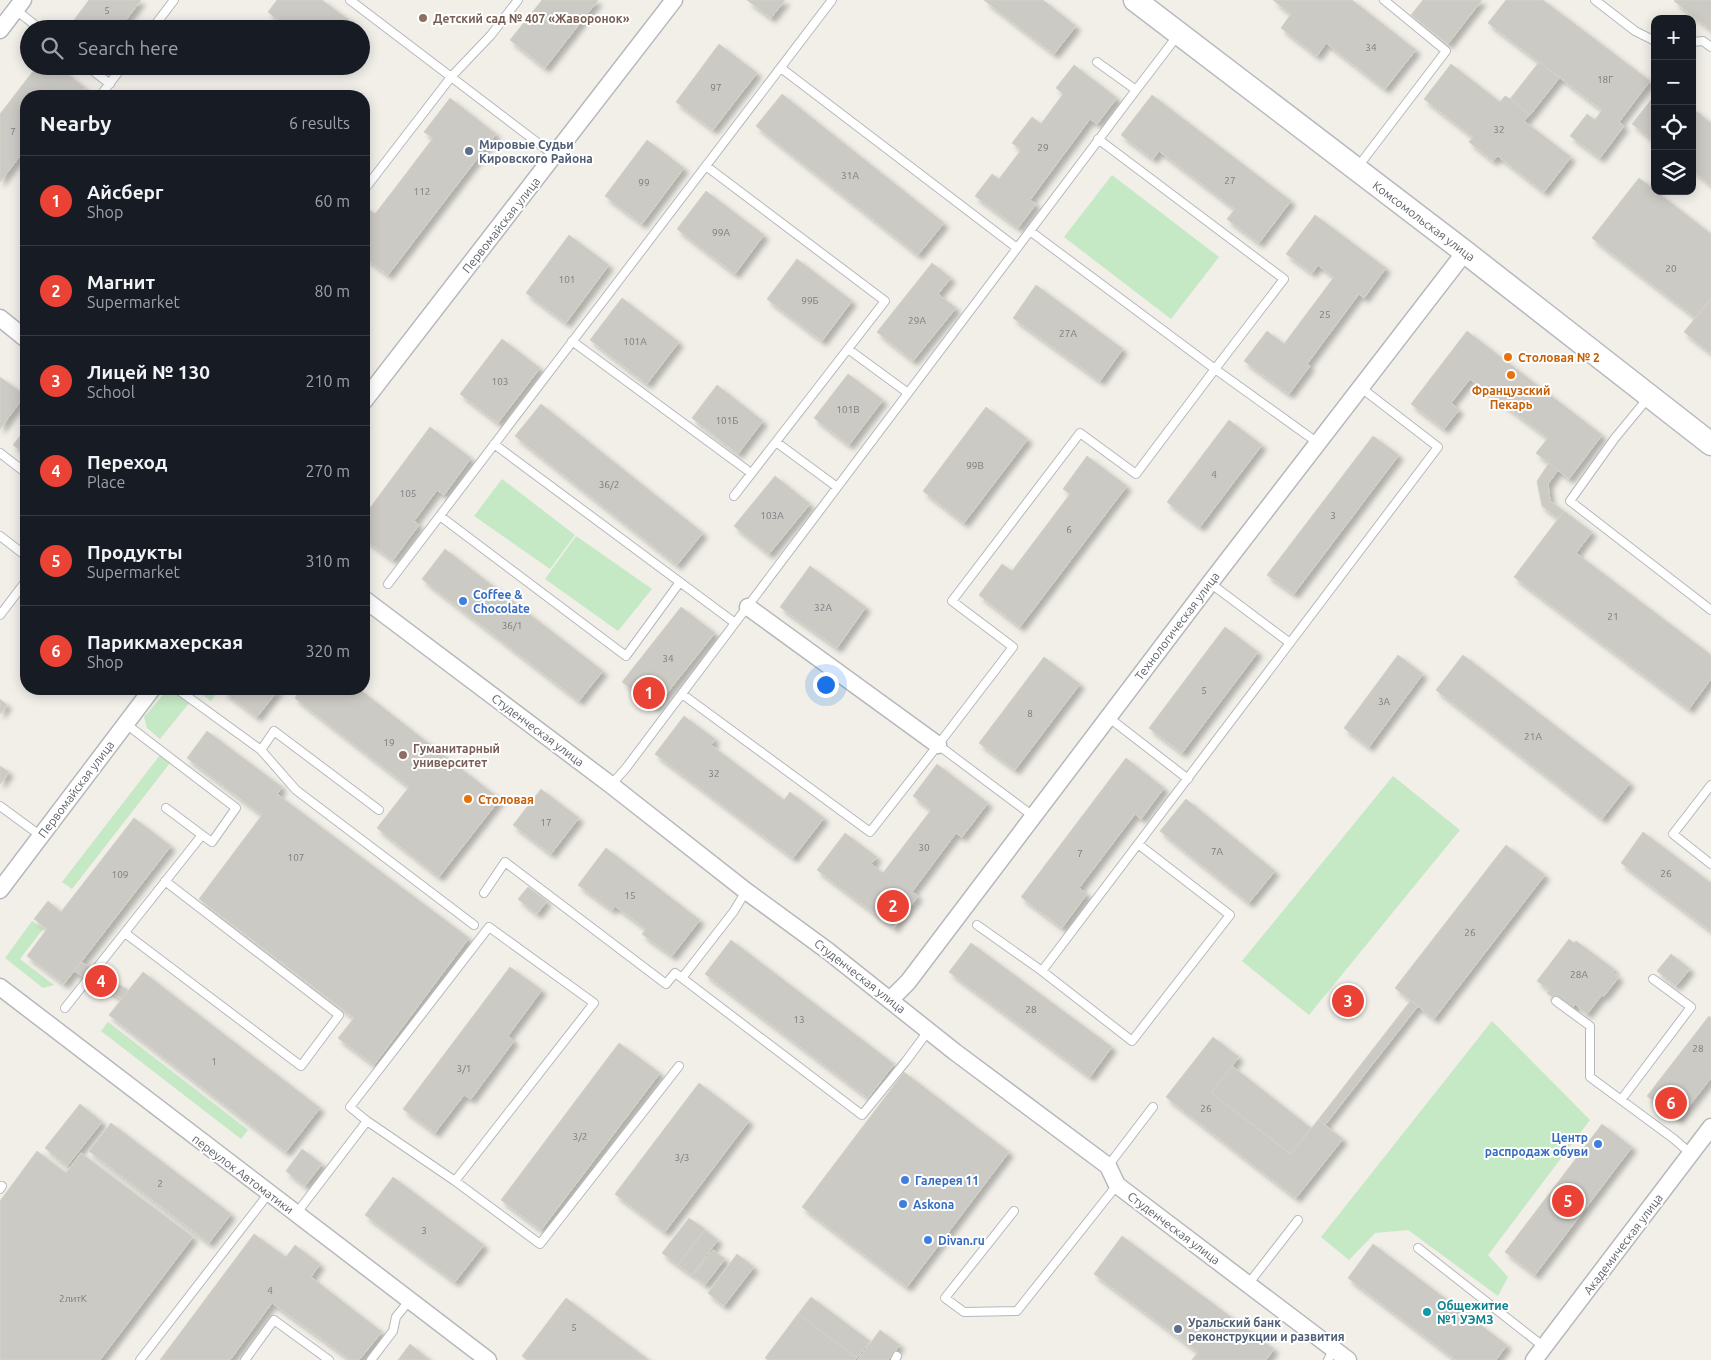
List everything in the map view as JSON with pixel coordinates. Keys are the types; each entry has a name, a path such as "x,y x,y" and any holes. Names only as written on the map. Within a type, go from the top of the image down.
{"main road":[{"name":"Комсомольская улица","path":"1135,0 1465,252 1711,444"}],"street":[{"name":"Первомайская улица","path":"370,393 555,156 670,2"},
{"path":"0,30 20,5"},
{"name":"Технологическая улица","path":"890,1000 908,982 1210,583 1465,252"},
{"path":"0,318 20,334"},
{"name":"Студенческая улица","path":"370,603 611,785 746,891 828,951 930,1030 955,1052 1108,1166 1117,1185 1249,1284 1331,1354 1348,1360"},
{"path":"748,606 938,745"},
{"name":"Первомайская улица","path":"0,890 148,695"},
{"name":"переулок Автоматики","path":"0,987 488,1360"},
{"name":"Академическая улица","path":"1539,1354 1711,1127"}],"lane":[{"path":"159,20 174,0"},
{"path":"350,0 555,156"},
{"path":"370,182 450,77 491,35 518,0"},
{"path":"388,584 832,0"},
{"path":"1356,169 1446,52 1384,0"},
{"path":"1594,0 1635,31 1651,40"},
{"path":"20,5 32,20"},
{"path":"611,785 682,694 1098,139 1179,34"},
{"path":"1696,42 1703,41 1711,47"},
{"path":"1096,62 1136,90"},
{"path":"781,68 1017,248"},
{"path":"98,75 110,84"},
{"path":"105,90 116,75"},
{"path":"682,694 870,832 1013,647 952,601 1080,433 1136,474 1284,279 1098,139"},
{"path":"706,166 885,301 734,496"},
{"path":"1030,230 1318,443"},
{"path":"572,341 751,473"},
{"path":"848,349 908,393"},
{"path":"1042,971 1438,447 1360,387"},
{"path":"1649,396 1615,438 1570,501 1711,610"},
{"path":"776,442 838,487"},
{"path":"494,444 735,623"},
{"path":"0,453 20,468"},
{"path":"440,516 626,656 680,582"},
{"path":"0,536 20,551"},
{"path":"1210,583 1290,643"},
{"path":"0,615 20,589"},
{"path":"184,695 261,750 296,790 474,925"},
{"path":"1108,718 1188,779"},
{"path":"126,724 236,808 212,842 166,808"},
{"path":"261,750 274,731 379,810"},
{"path":"938,745 1033,816"},
{"path":"1711,785 1673,834 1711,864"},
{"path":"0,806 40,836"},
{"path":"66,1008 202,835"},
{"path":"977,925 1042,971 1132,1041 1230,915 1138,844"},
{"path":"484,893 506,862 666,984 676,973 862,1115 930,1030"},
{"path":"125,933 301,1066 339,1016 165,882"},
{"path":"682,978 734,911 746,891"},
{"path":"455,1181 594,1003 489,927 350,1107 368,1121 455,1181 540,1244 679,1066"},
{"path":"1621,1100 1691,1007 1653,979"},
{"path":"1556,1001 1590,1026 1590,1077 1691,1154"},
{"path":"1108,1166 1153,1107"},
{"path":"296,1214 368,1121"},
{"path":"1014,1211 945,1298 964,1312 1017,1311 1117,1185"},
{"path":"140,1360 269,1193"},
{"path":"1249,1284 1298,1220"},
{"path":"1418,1248 1539,1354"},
{"path":"371,1360 393,1331 396,1317 409,1301"},
{"path":"245,1360 274,1320 329,1360"}],"green space":[{"path":"1112,175 1219,257 1171,319 1064,237"},
{"path":"502,479 575,535 550,569 474,516"},
{"path":"576,536 652,589 618,631 545,579"},
{"path":"163,695 181,695 190,702 160,739 147,728 144,717"},
{"path":"202,695 216,695 211,701"},
{"path":"160,755 170,763 72,889 62,882"},
{"path":"1393,776 1460,830 1309,1015 1242,961"},
{"path":"32,921 43,929 20,959 54,985 43,988 5,958"},
{"path":"1492,1021 1590,1120 1488,1255 1508,1277 1498,1296 1408,1230 1375,1233 1349,1260 1321,1237"},
{"path":"108,1022 248,1130 241,1139 101,1031"}],"building":[{"path":"89,0 141,0 126,20 74,20"},
{"path":"277,0 322,0 349,20 278,20 268,12"},
{"path":"542,0 598,0 545,68 510,40"},
{"path":"747,0 785,0 771,18"},
{"path":"984,0 1043,0 1076,26 1054,54"},
{"path":"1273,0 1352,0 1416,50 1385,89 1326,43 1317,56 1281,28 1291,14"},
{"path":"1423,0 1482,0 1448,44 1411,15"},
{"path":"1506,0 1543,0 1650,81 1619,122 1624,126 1600,158 1570,136 1587,114 1595,120 1602,110 1488,23"},
{"path":"1711,0 1711,30 1696,18 1696,15 1692,15 1674,1"},
{"path":"719,44 757,73 713,130 676,102"},
{"path":"1539,62 1560,77 1530,115 1510,99"},
{"path":"1451,64 1500,102 1505,96 1510,99 1530,115 1524,121 1571,157 1544,192 1498,156 1493,161 1469,142 1473,137 1424,99"},
{"path":"1074,65 1117,98 1097,124 1090,119 1030,200 1036,204 1018,228 975,196 992,174 999,179 1021,150 1012,143 1032,117 1041,124 1063,94 1056,88"},
{"path":"30,75 69,75 85,88 84,90 20,90 20,156 0,182 0,114"},
{"path":"782,94 944,223 918,255 756,126"},
{"path":"1152,95 1291,201 1259,243 1227,219 1235,209 1159,151 1153,159 1121,135"},
{"path":"450,98 496,134 388,275 370,262 370,210 375,214 433,138 424,132"},
{"path":"1651,100 1651,138 1632,124"},
{"path":"1696,111 1711,123 1711,185 1696,173"},
{"path":"647,140 684,168 642,224 605,196"},
{"path":"1639,178 1651,187 1651,195 1661,195 1711,234 1711,299 1696,318 1592,238"},
{"path":"706,191 764,235 735,274 677,229"},
{"path":"1315,215 1386,268 1364,298 1359,294 1307,364 1310,366 1289,394 1244,361 1267,331 1284,344 1334,277 1318,265 1312,273 1286,254"},
{"path":"569,235 609,265 566,323 526,293"},
{"path":"797,259 852,301 822,341 767,299"},
{"path":"932,263 951,278 938,294 956,308 913,361 877,332"},
{"path":"1036,285 1123,349 1100,381 1013,318"},
{"path":"622,298 679,342 647,384 590,340"},
{"path":"1711,298 1711,353 1684,332"},
{"path":"1467,331 1602,435 1569,479 1536,453 1548,438 1470,379 1451,403 1459,410 1444,429 1411,404"},
{"path":"502,339 540,368 498,423 460,394"},
{"path":"848,374 883,400 849,445 814,418"},
{"path":"0,377 20,391 20,402 0,429"},
{"path":"717,385 763,421 738,454 692,418"},
{"path":"541,404 703,533 677,565 515,436"},
{"path":"986,407 1028,439 964,523 923,491"},
{"path":"1229,420 1262,445 1200,527 1167,502"},
{"path":"430,427 471,458 444,495 437,490 414,521 419,525 393,560 370,543 370,508"},
{"path":"20,436 20,450 13,445"},
{"path":"1373,436 1399,455 1294,594 1267,575"},
{"path":"1087,456 1127,486 1020,627 979,595 1002,564 1012,571 1070,494 1063,489"},
{"path":"1549,463 1558,470 1548,484 1550,501 1564,511 1558,518 1542,506 1537,481"},
{"path":"775,476 810,504 769,554 734,526"},
{"path":"1564,511 1592,532 1576,553 1711,655 1711,679 1689,709 1514,577"},
{"path":"445,549 603,671 579,701 422,579"},
{"path":"810,566 866,607 837,648 780,607"},
{"path":"681,607 715,633 655,708 622,682"},
{"path":"1225,627 1258,652 1182,753 1149,728"},
{"path":"1398,655 1423,674 1369,747 1344,728"},
{"path":"1463,655 1630,783 1602,819 1436,690"},
{"path":"1044,657 1080,684 1015,770 979,743"},
{"path":"228,695 274,695 257,717"},
{"path":"297,695 367,695 500,799 439,877 377,828 409,787 295,698"},
{"path":"0,699 7,705 0,714"},
{"path":"684,716 715,739 711,745 784,800 790,792 824,818 793,858 655,754"},
{"path":"207,731 282,787 277,794 469,938 374,1065 338,1038 354,1018 199,899 262,815 187,758"},
{"path":"1126,758 1164,788 1141,819 1135,814 1079,888 1087,894 1062,928 1021,897"},
{"path":"937,764 988,803 962,837 956,833 912,892 918,896 894,928 817,870 845,833 877,857 871,864 883,873 931,810 913,796"},
{"path":"0,766 9,772 0,784"},
{"path":"541,789 579,818 551,854 513,825"},
{"path":"1186,799 1275,871 1249,903 1160,831"},
{"path":"134,818 171,846 64,984 27,956 47,929 34,919 48,901 61,912"},
{"path":"1643,832 1711,883 1711,931 1621,863"},
{"path":"1506,845 1545,875 1434,1019 1395,988"},
{"path":"606,848 700,920 672,956 642,934 646,929 615,906 612,910 578,885"},
{"path":"528,887 547,901 537,914 518,899"},
{"path":"1569,939 1574,943 1576,941 1614,969 1612,972 1619,977 1587,1014 1575,1004 1571,1010 1547,993 1550,990 1537,981"},
{"path":"731,940 894,1064 868,1098 705,974"},
{"path":"971,943 1112,1047 1090,1077 949,972"},
{"path":"1671,954 1690,969 1676,986 1657,971"},
{"path":"81,962 128,990 122,999 74,971"},
{"path":"510,967 542,990 508,1036 514,1041 471,1099 464,1095 435,1133 403,1109"},
{"path":"143,972 320,1108 286,1152 109,1015"},
{"path":"1411,1000 1418,1006 1325,1125 1318,1120"},
{"path":"1709,1016 1711,1018 1711,1078 1678,1120 1647,1096"},
{"path":"1213,1037 1239,1057 1211,1093 1291,1154 1318,1120 1343,1139 1296,1198 1166,1097"},
{"path":"619,1043 660,1073 541,1230 501,1200"},
{"path":"1232,1066 1311,1128 1291,1154 1211,1093"},
{"name":"Галерея 11","path":"904,1072 1009,1152 907,1287 802,1207"},
{"path":"699,1083 749,1121 665,1232 615,1194"},
{"path":"80,1104 102,1122 67,1166 45,1148"},
{"path":"111,1123 231,1214 209,1243 89,1151"},
{"path":"1602,1124 1632,1147 1535,1275 1505,1252"},
{"path":"302,1149 322,1164 305,1186 286,1171"},
{"path":"37,1151 66,1173 81,1153 193,1237 100,1360 0,1360 0,1201"},
{"path":"393,1177 484,1245 455,1282 365,1215"},
{"path":"689,1218 705,1229 678,1265 662,1253"},
{"path":"705,1230 718,1240 692,1275 678,1265"},
{"path":"254,1234 286,1257 295,1245 320,1264 311,1277 382,1332 359,1360 351,1360 272,1303 230,1360 160,1360"},
{"path":"1122,1236 1274,1349 1266,1360 1192,1360 1198,1352 1094,1274"},
{"name":"Общежитие №1 УЭМЗ","path":"1373,1244 1507,1345 1496,1360 1456,1360 1348,1278"},
{"path":"713,1250 725,1259 705,1285 693,1275"},
{"path":"737,1254 754,1267 724,1306 708,1293"},
{"path":"811,1297 870,1341 857,1358 798,1314"},
{"path":"566,1298 649,1360 527,1360 522,1356"},
{"path":"798,1314 857,1358 855,1360 768,1360 765,1358"},
{"path":"880,1330 900,1345 888,1360 858,1360"},
{"path":"410,1344 430,1360 398,1360"}],"place":[{"name":"Детский сад № 407 «Жаворонок»","path":"423,18"},
{"name":"Мировые Судьи Кировского Района","path":"469,151"},
{"name":"Столовая № 2","path":"1508,357"},
{"name":"Французский Пекарь","path":"1511,375"},
{"name":"Coffee & Chocolate","path":"463,601"},
{"name":"Айсберг","path":"649,693"},
{"name":"Гуманитарный университет","path":"403,755"},
{"name":"Столовая","path":"468,799"},
{"name":"Магнит","path":"893,906"},
{"name":"Переход","path":"101,981"},
{"name":"Лицей № 130","path":"1348,1001"},
{"name":"Парикмахерская","path":"1671,1103"},
{"name":"Центр распродаж обуви","path":"1598,1144"},
{"name":"Галерея 11","path":"905,1180"},
{"name":"Продукты","path":"1568,1201"},
{"name":"Askona","path":"903,1204"},
{"name":"Divan.ru","path":"928,1240"},
{"name":"Общежитие №1 УЭМЗ","path":"1427,1312"},
{"name":"Уральский банк реконструкции и развития","path":"1178,1329"}]}
